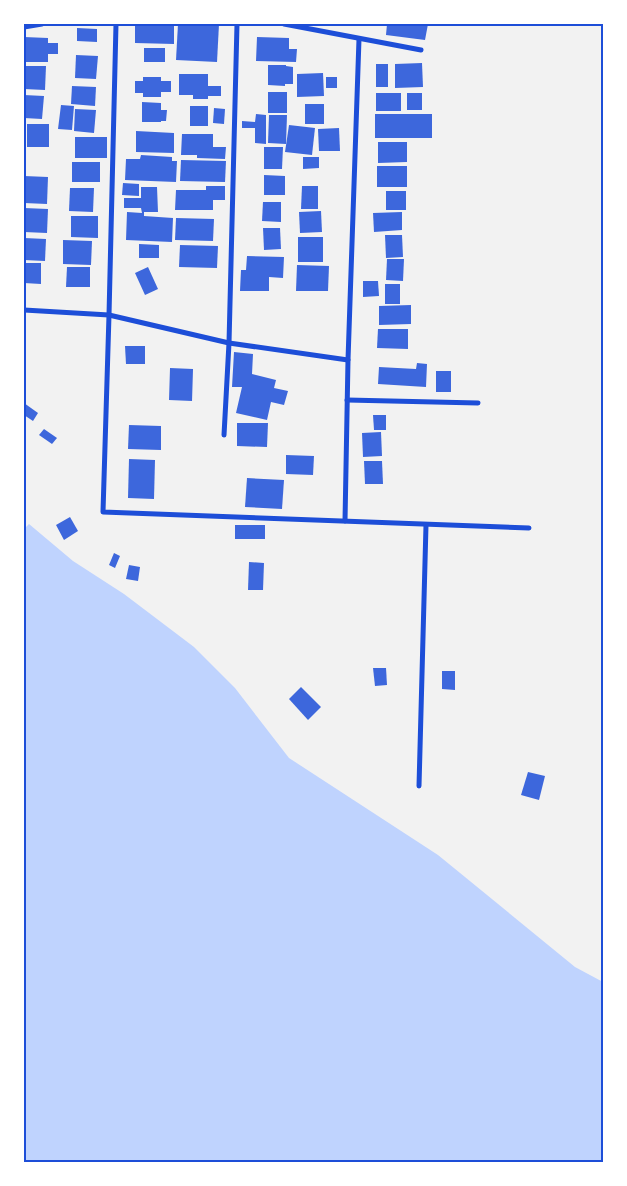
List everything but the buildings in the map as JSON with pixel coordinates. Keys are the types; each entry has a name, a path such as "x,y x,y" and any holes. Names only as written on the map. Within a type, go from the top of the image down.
{"street":[{"path":"24,27 42,24"},
{"path":"116,24 110,315 103,512 529,528"},
{"path":"224,435 229,343 237,24"},
{"path":"284,24 421,50"},
{"path":"345,521 348,360 359,39"},
{"path":"24,310 110,315 229,343 348,360"},
{"path":"347,400 478,404"},
{"path":"419,786 426,525"}],"water":[{"path":"29,524 73,561 124,594 194,647 235,688 289,758 438,855 575,967 603,982 603,1162 24,1162 24,529"}]}
